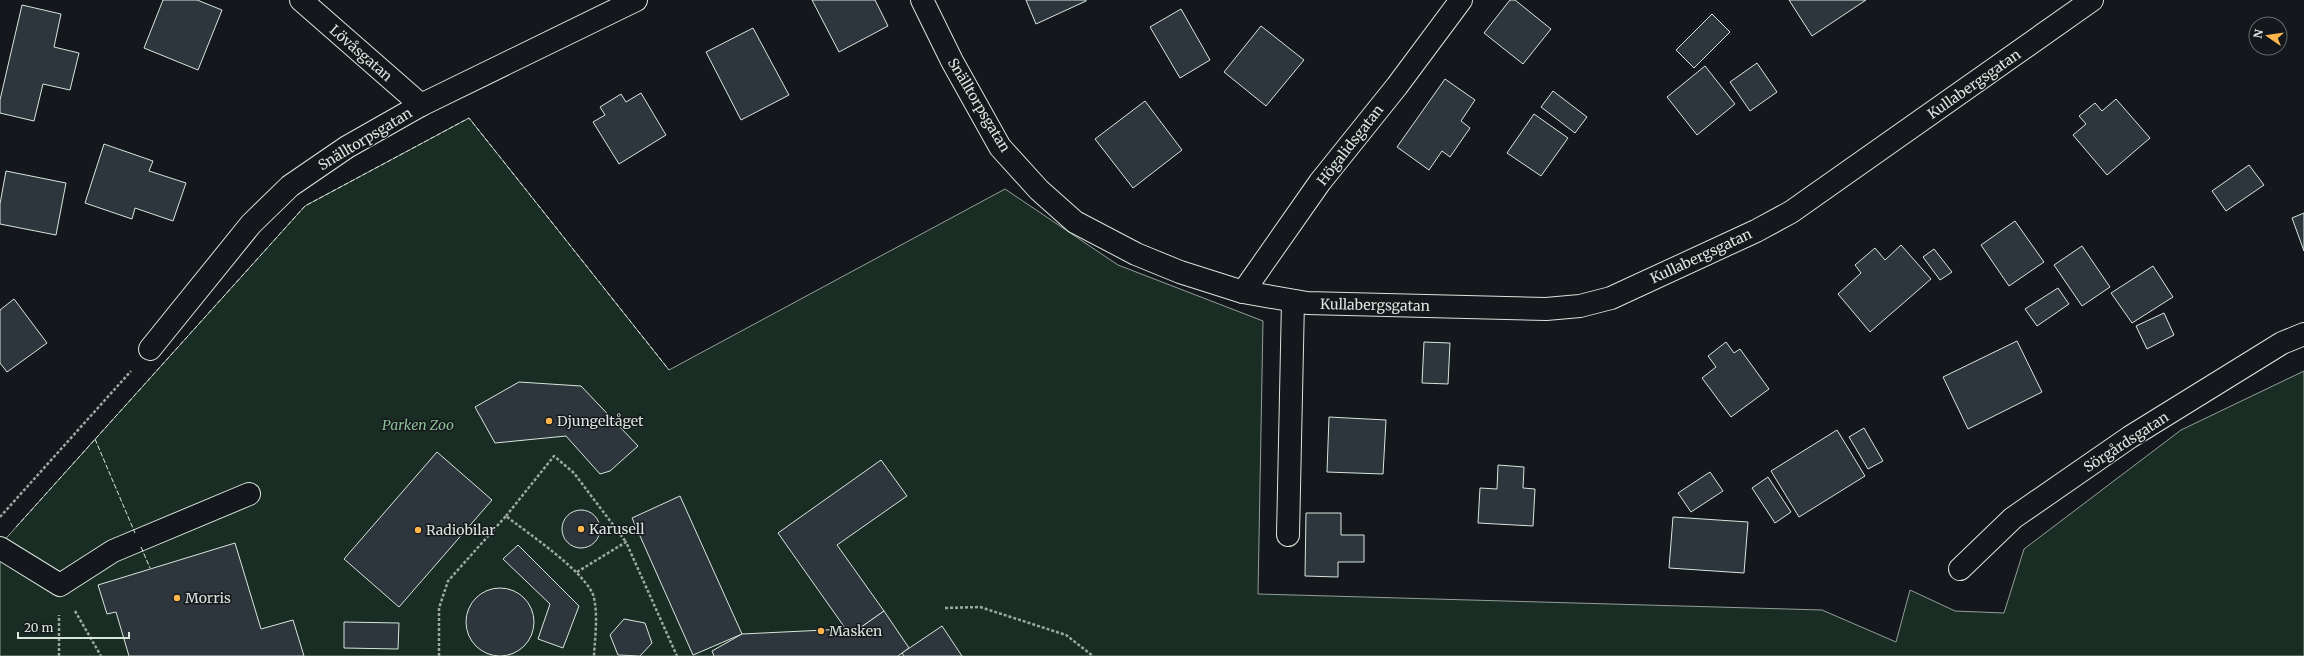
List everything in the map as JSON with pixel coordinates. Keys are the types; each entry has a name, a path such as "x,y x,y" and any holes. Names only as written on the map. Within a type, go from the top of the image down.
{"street":[{"name":"Lövåsgatan","path":"302,0 421,105"},
{"name":"Snälltorpsgatan","path":"150,349 251,224 290,186 347,147 421,105 636,0"},
{"name":"Snälltorpsgatan","path":"922,0 952,61 1000,147 1039,190 1076,222 1136,254 1180,272 1243,292"},
{"name":"Högalidsgatan","path":"1243,292 1320,182 1397,86 1461,0"},
{"name":"Kullabergsgatan","path":"1243,292 1307,303 1546,309 1580,306 1611,298 1756,231 1791,212 2092,0"},
{"path":"1288,534 1294,301"},
{"name":"Sörgårdsgatan","path":"1960,569 2013,518 2130,437 2282,343 2304,334"},
{"path":"0,548 60,585 113,551 248,494"}],"path":[{"path":"0,517 150,349"},
{"path":"439,656 439,608 448,581 506,516 554,456 574,473 626,542 677,656"},
{"path":"506,516 577,572 594,596 596,624 594,656"},
{"path":"577,572 626,542"},
{"path":"59,656 60,585"},
{"path":"60,585 101,656"},
{"path":"945,608 980,608 1066,635 1093,656"}],"green space":[{"name":"Parken Zoo","path":"469,118 669,370 1005,189 1118,265 1263,321 1258,594 1822,610 1896,642 1910,590 1955,611 2004,613 2024,549 2181,430 2304,371 2304,656 0,656 0,545 305,206"}],"building":[{"path":"163,0 197,0 222,10 198,70 144,48"},
{"path":"812,0 875,0 888,26 839,52"},
{"path":"1026,0 1086,0 1086,1 1036,24"},
{"path":"1510,0 1515,0 1551,29 1523,64 1484,33"},
{"path":"1789,0 1866,0 1812,36"},
{"path":"22,5 61,14 54,47 79,53 70,90 43,84 34,121 0,113 0,100"},
{"path":"1181,9 1210,60 1180,78 1150,27"},
{"path":"1712,14 1730,32 1694,68 1676,50"},
{"path":"1261,26 1304,60 1266,106 1224,72"},
{"path":"753,28 789,95 741,120 706,52"},
{"path":"1757,63 1777,92 1750,111 1730,82"},
{"path":"1705,66 1735,104 1697,135 1667,97"},
{"path":"1445,79 1475,100 1461,121 1470,128 1450,157 1442,151 1429,170 1397,147"},
{"path":"1553,91 1587,117 1575,133 1541,107"},
{"path":"641,93 666,135 619,164 593,122 605,115 600,107 621,94 626,102"},
{"path":"2116,99 2150,138 2107,175 2073,135 2086,124 2079,116 2095,103 2102,111"},
{"path":"1145,101 1182,150 1133,188 1095,139"},
{"path":"1534,114 1568,138 1541,176 1507,153"},
{"path":"104,144 153,161 149,171 186,183 173,221 135,208 132,219 85,203"},
{"path":"2249,165 2264,185 2226,211 2212,191"},
{"path":"6,171 66,183 56,235 0,224 0,204"},
{"path":"2304,213 2304,251 2292,218"},
{"path":"2015,221 2044,262 2009,286 1981,245"},
{"path":"1901,245 1931,279 1870,332 1838,294 1861,273 1855,265 1875,248 1885,260"},
{"path":"2082,246 2110,287 2082,306 2054,265"},
{"path":"1934,249 1952,272 1940,280 1923,257"},
{"path":"2153,266 2173,297 2132,323 2111,293"},
{"path":"2058,288 2069,304 2037,326 2025,309"},
{"path":"14,299 47,343 7,372 0,363 0,310"},
{"path":"2164,313 2174,335 2147,349 2136,326"},
{"path":"2017,341 2042,392 1968,429 1943,377"},
{"path":"1424,342 1450,343 1448,384 1422,383"},
{"path":"1726,342 1734,353 1740,349 1769,389 1731,417 1702,378 1716,367 1708,356"},
{"name":"Djungeltåget","path":"519,382 581,386 638,446 610,471 600,474 566,436 495,443 475,407"},
{"path":"1329,417 1386,420 1383,474 1327,472"},
{"path":"1864,428 1883,461 1868,469 1849,437"},
{"path":"1837,430 1865,476 1799,517 1771,471"},
{"name":"Radiobilar","path":"437,452 492,500 399,607 344,559"},
{"path":"881,460 907,496 837,545 884,611 850,635 778,533"},
{"path":"1498,465 1524,467 1523,488 1535,489 1533,526 1478,523 1480,488 1497,489"},
{"path":"1710,472 1723,491 1691,512 1678,493"},
{"path":"1768,477 1791,512 1775,523 1752,488"},
{"path":"680,496 742,634 693,655 632,518"},
{"name":"Karusell","path":"577,510 585,510 595,515 599,522 599,536 595,543 585,548 577,548 567,543 565,540 562,533 562,525 567,515 570,513"},
{"path":"1306,513 1341,513 1341,535 1364,535 1364,562 1338,562 1338,577 1305,576"},
{"path":"1673,517 1748,522 1744,573 1669,568"},
{"name":"Morris","path":"235,543 261,629 293,620 304,656 129,656 116,612 107,614 98,585"},
{"path":"518,545 579,606 563,648 538,639 550,604 503,559"},
{"path":"493,588 507,588 519,593 529,603 534,615 534,629 529,641 519,651 507,656 493,656 481,651 471,641 466,629 466,615 471,603 481,593"},
{"name":"Masken","path":"884,611 909,648 898,656 714,656 712,651 742,634 846,629 850,635"},
{"path":"624,619 645,623 652,643 640,656 618,655 610,635"},
{"path":"344,622 399,623 398,649 344,648"},
{"path":"942,626 962,656 904,656 902,653"}],"fence":[{"path":"16,527 305,206 469,118 669,370"},
{"path":"95,439 135,533"},
{"path":"141,547 150,568"}],"place":[{"name":"Djungeltåget","path":"549,421"},
{"name":"Karusell","path":"581,529"},
{"name":"Radiobilar","path":"418,530"},
{"name":"Morris","path":"177,598"},
{"name":"Masken","path":"821,631"}]}
